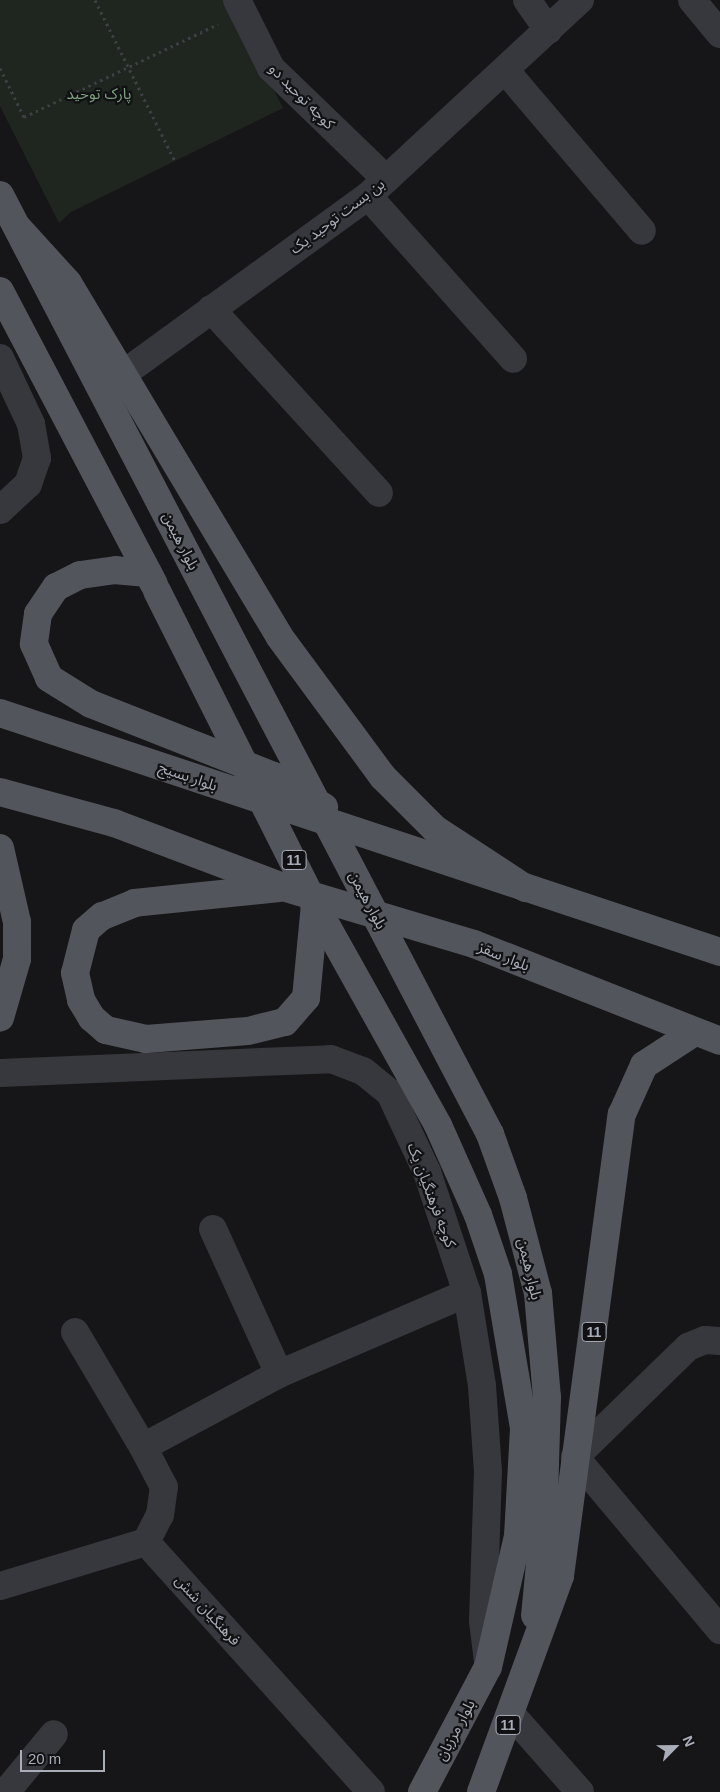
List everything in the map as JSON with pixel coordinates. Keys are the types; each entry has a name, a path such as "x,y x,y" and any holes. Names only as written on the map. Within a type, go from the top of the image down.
{"main road":[{"name":"بلوار هیمن","path":"0,195 490,1134 514,1198 538,1293 547,1397 543,1533 530,1657"},
{"path":"18,228 68,283 280,636 383,777 435,829 525,888"},
{"path":"0,291 152,582"},
{"path":"152,582 116,570 80,575 56,587 38,614 34,644 50,678 91,704 274,776 376,839 720,952"},
{"name":"11","path":"152,582 316,905 438,1125 478,1215 498,1274 524,1428 518,1536 488,1667"},
{"name":"بلوار بسیج","path":"0,713 376,839"},
{"path":"0,792 114,824 283,887"},
{"path":"0,848 17,922 17,959 0,1018"},
{"path":"283,887 135,903 102,916 86,930 75,972 80,1000 92,1018 106,1030 146,1039 248,1031 285,1022 306,998 316,905"},
{"name":"بلوار سقز","path":"283,887 474,944 693,1033 720,1041"},
{"name":"11","path":"481,1792 560,1576 622,1114 644,1065 693,1033"},
{"name":"بلوار مرزبان","path":"422,1792 488,1667"}],"street":[{"path":"527,0 548,30"},
{"name":"بن بست توحید یک","path":"123,374 377,188 580,0"},
{"path":"692,0 720,34"},
{"name":"کوچه توحید دو","path":"232,10 271,68 377,188 513,359"},
{"path":"505,70 642,230"},
{"path":"211,309 379,493"},
{"path":"0,358 31,424 37,458 28,484 0,510"},
{"name":"کوچه فرهنگیان یک","path":"0,1073 332,1059 363,1070 390,1093 410,1137 467,1293 482,1386 488,1471 483,1621 488,1667"},
{"path":"213,1229 279,1374"},
{"path":"143,1446 279,1374 467,1293"},
{"path":"0,1586 146,1542 160,1515 164,1487 143,1446 75,1332"},
{"path":"720,1341 705,1340 688,1347 575,1458 720,1630"},
{"name":"فرهنگیان شش","path":"146,1542 371,1792"},
{"path":"511,1714 580,1792"},
{"path":"6,1792 54,1734"}],"path":[{"path":"95,0 131,65 175,161"},
{"path":"0,68 24,117 131,65 232,10"}],"green space":[{"name":"پارک توحید","path":"0,0 228,0 283,108 71,212 59,223 0,106"}]}
